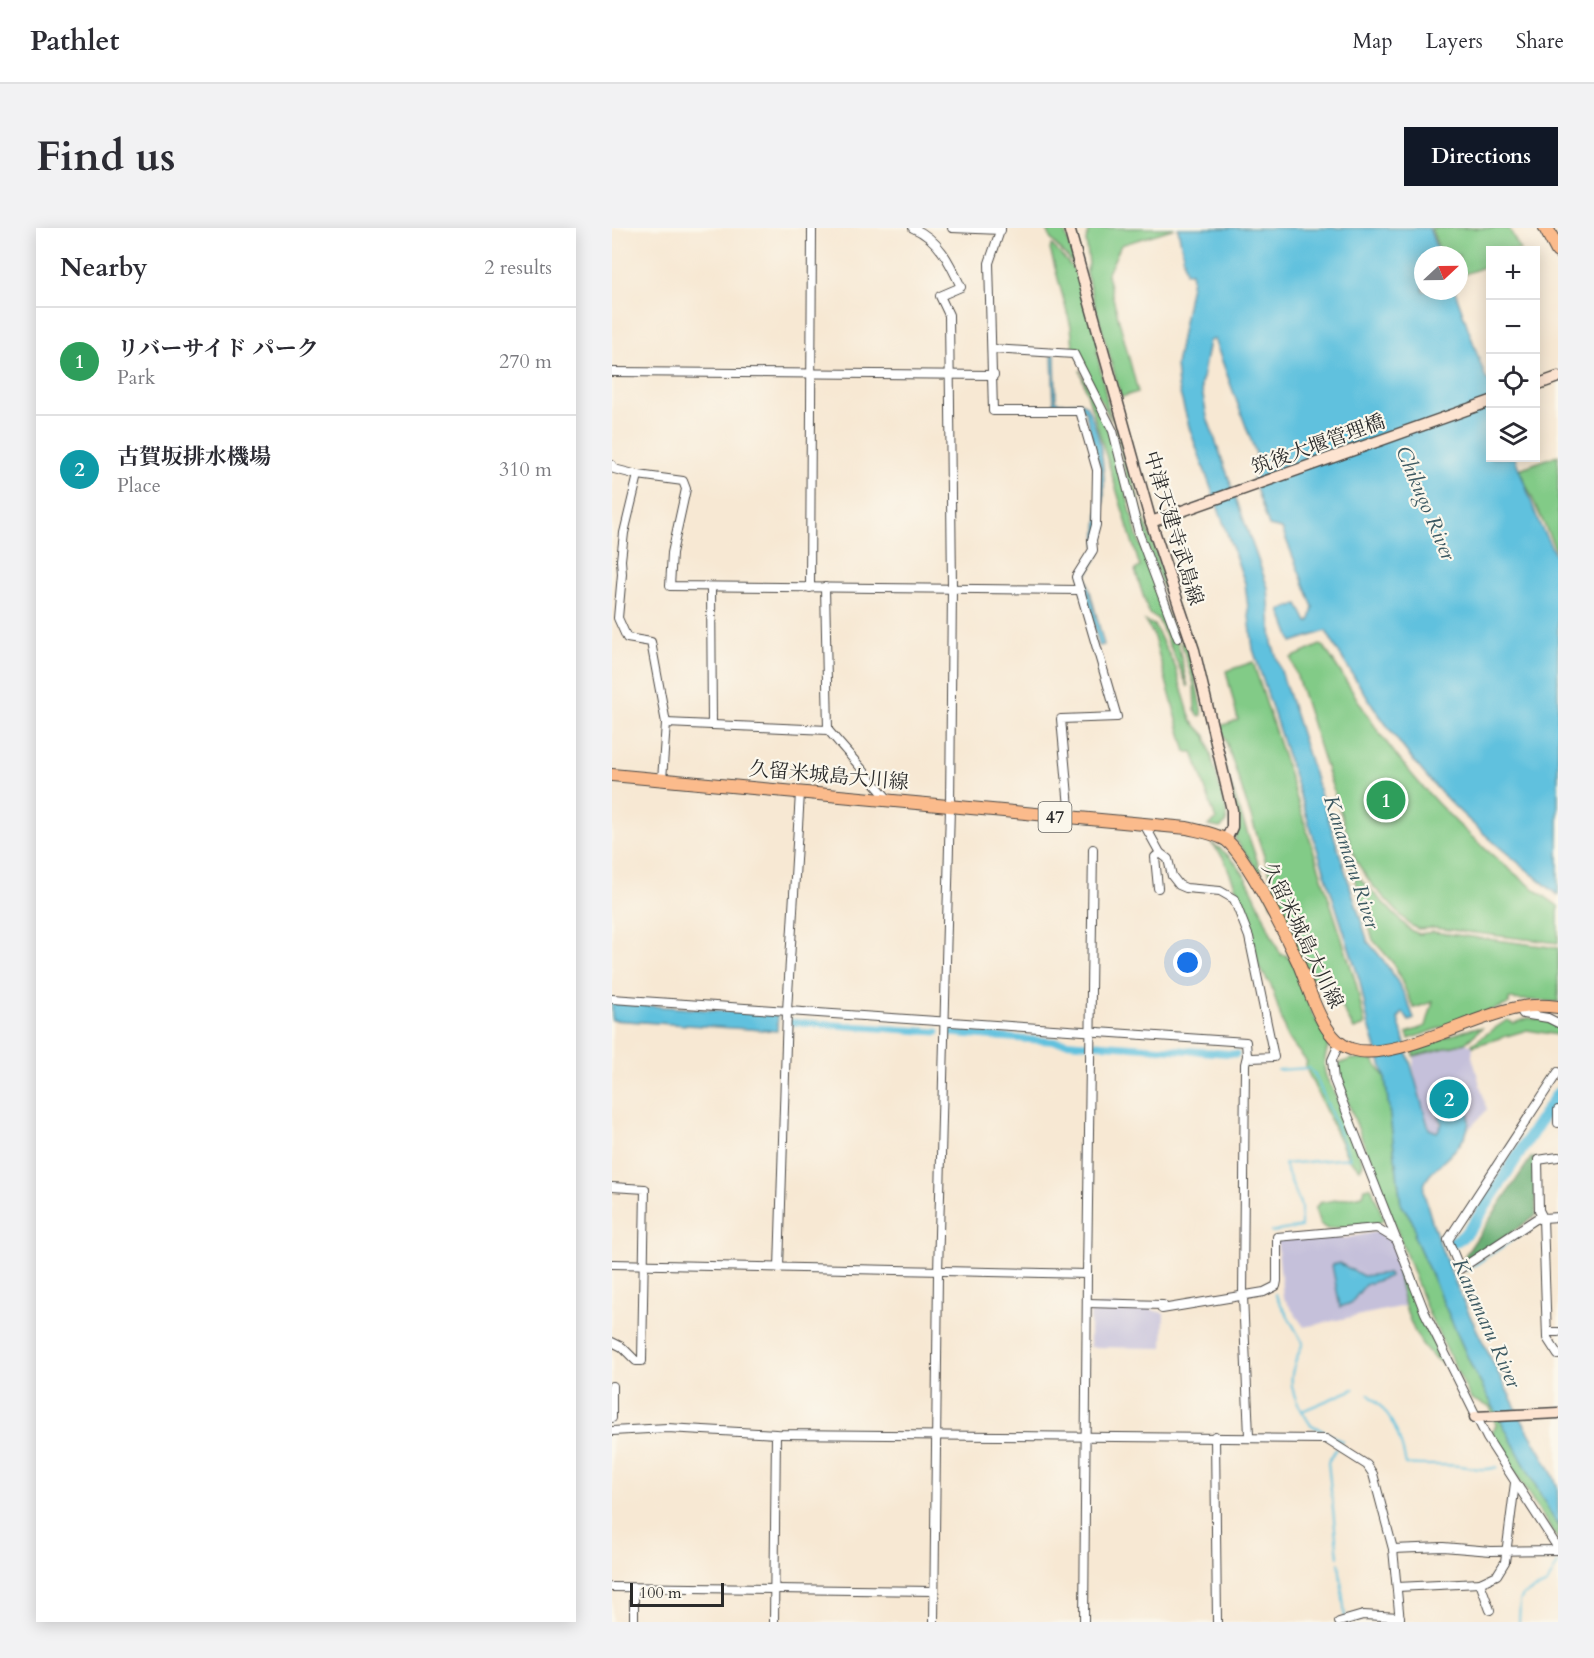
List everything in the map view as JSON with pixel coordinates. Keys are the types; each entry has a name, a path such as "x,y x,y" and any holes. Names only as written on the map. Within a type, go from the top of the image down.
{"highway":[{"path":"1546,228 1558,251"}],"main road":[{"name":"中津天建寺武島線","path":"1069,228 1194,651 1232,810 1232,827 1226,840"},
{"path":"1540,384 1558,377"},
{"name":"筑後大堰管理橋","path":"1154,521 1486,403"},
{"name":"久留米城島大川線","path":"612,775 1187,828 1226,840 1245,860 1297,961 1326,1028 1339,1044"},
{"path":"1339,1044 1350,1049 1375,1053 1519,1007 1558,1007"},
{"path":"1475,1417 1555,1413"}],"street":[{"path":"810,588 812,228"},
{"path":"913,228 922,232 948,258 961,287 940,296 949,315 952,588 950,807 938,1273 934,1622"},
{"path":"952,228 1001,229 989,264 994,375 993,411 1080,411 1097,470 1093,550 1076,577 1117,717 1061,719 1070,818"},
{"path":"992,349 1074,354 1113,431 1138,534 1178,638"},
{"path":"612,372 994,375"},
{"path":"612,465 614,469 638,475 683,481 686,489 672,553 670,586 1080,590"},
{"path":"638,475 616,560 618,618 627,638 651,642 666,723 662,780"},
{"path":"711,587 711,725"},
{"path":"825,587 828,730 888,799"},
{"path":"666,723 828,730"},
{"path":"779,1268 787,1011 800,793"},
{"path":"1144,824 1160,853 1168,859 1172,876 1179,885 1227,893 1239,908 1249,937 1274,1057 1251,1058 1247,1056"},
{"path":"1084,1622 1094,849"},
{"path":"1158,888 1155,857 1160,853"},
{"path":"612,999 1246,1042 1243,1296 1249,1436"},
{"path":"1519,1007 1523,1014 1548,1018 1558,1023"},
{"path":"1339,1044 1332,1060 1334,1080 1425,1313 1475,1417 1558,1549"},
{"path":"1558,1072 1448,1240 1460,1269 1536,1219 1558,1217"},
{"path":"1558,1110 1558,1123"},
{"path":"1558,1157 1538,1160 1539,1210 1543,1218 1547,1338 1558,1355"},
{"path":"612,1187 645,1188 642,1361 636,1361 622,1347 612,1342"},
{"path":"1087,1303 1163,1305 1162,1309 1243,1296 1276,1286 1277,1237 1377,1228 1397,1240"},
{"path":"612,1264 938,1273 1087,1274"},
{"path":"1547,1332 1558,1332"},
{"path":"612,1386 612,1418"},
{"path":"612,1431 699,1429 776,1434 1326,1438 1367,1465 1373,1474 1393,1549 1400,1619 1363,1615 1339,1622"},
{"path":"774,1622 776,1434"},
{"path":"1215,1436 1217,1622"},
{"path":"1397,1587 1480,1583 1497,1575 1504,1567 1515,1498 1515,1481"},
{"path":"1393,1549 1443,1547 1505,1551 1558,1549"},
{"path":"1480,1583 1490,1610"},
{"path":"612,1587 934,1591"},
{"path":"634,1588 634,1622"}],"shaded area":[{"path":"1465,1043 1473,1046 1472,1056 1487,1110 1469,1129 1470,1117 1439,1116 1441,1129 1432,1132 1429,1130 1421,1105 1413,1067 1414,1056"},
{"path":"1379,1231 1394,1244 1402,1267 1397,1270 1404,1306 1304,1327 1283,1297 1277,1239 1333,1235 1342,1239"},
{"path":"1100,1305 1149,1307 1164,1313 1163,1348 1090,1347 1090,1313"}],"green space":[{"path":"1047,228 1064,228 1076,267 1050,238"},
{"path":"1090,228 1175,228 1121,245 1107,275 1138,392 1121,397 1086,273 1089,264 1086,240"},
{"path":"1431,228 1509,228 1518,246 1486,246 1486,266 1468,273 1468,246 1438,246"},
{"path":"1052,245 1079,275 1098,344 1097,352 1111,420 1073,346 1071,327 1050,249"},
{"path":"1103,362 1141,510 1183,631 1180,632 1141,531 1127,482"},
{"path":"1080,370 1110,429 1137,536 1178,644 1188,687 1158,619 1149,614 1135,570 1140,567"},
{"path":"1558,455 1558,555 1519,469"},
{"path":"1145,621 1154,625 1175,666 1191,720 1206,736 1227,815 1226,823 1220,828 1208,826 1216,820 1193,752 1186,752 1153,634"},
{"path":"1181,642 1187,645 1193,663 1202,715 1199,716 1195,710 1194,684"},
{"path":"1320,645 1324,647 1381,735 1419,783 1485,849 1558,906 1558,943 1434,928 1418,929 1410,925 1372,885 1356,861 1291,658"},
{"path":"1253,662 1356,983 1365,1025 1354,1029 1324,974 1311,979 1290,935 1221,726 1238,720 1226,671"},
{"path":"1225,769 1273,906 1254,865 1235,839 1238,821"},
{"path":"1211,843 1225,852 1246,878 1281,955 1286,955 1293,963 1312,1013 1329,1043 1324,1062 1326,1078 1333,1089 1363,1164 1360,1169 1348,1158 1305,1066 1307,1062 1287,1037 1271,985 1259,968 1244,907 1223,857"},
{"path":"1350,864 1358,877 1410,930 1419,934 1433,932 1558,948 1558,1002 1509,999 1509,1004 1409,1039 1407,1033 1426,1026 1433,1002 1414,1008 1393,963 1373,940"},
{"path":"1528,1018 1546,1020 1558,1026 1558,1035 1527,1030 1473,1046 1472,1044 1507,1020 1514,1023"},
{"path":"1473,1028 1482,1028 1465,1043 1414,1056 1413,1048"},
{"path":"1351,1059 1373,1060 1385,1077 1401,1204 1413,1223 1414,1236 1472,1367 1558,1527 1558,1540 1491,1435 1496,1425 1490,1407 1471,1399 1428,1312 1340,1081 1339,1064"},
{"path":"1531,1158 1535,1158 1536,1215 1467,1264 1460,1263"},
{"path":"1371,1187 1384,1219 1379,1223 1327,1229 1320,1224 1315,1209 1319,1203 1363,1195 1365,1188"},
{"path":"1402,1267 1426,1329 1445,1361 1443,1364 1432,1356 1416,1335 1402,1296 1397,1270"}],"water":[{"name":"Chikugo River","path":"1178,228 1429,228 1436,246 1414,246 1414,300 1458,300 1486,379 1486,462 1516,462 1540,525 1558,560 1558,895 1476,827 1432,783 1398,742 1353,676 1326,631 1292,642 1280,610 1298,604 1307,622 1310,621 1313,607 1282,529 1269,526 1253,479 1260,465 1214,339 1209,341 1201,385 1207,417 1268,588 1272,643 1368,942 1396,978 1414,1019 1409,1021 1403,1012 1398,1019 1429,1129 1437,1132 1442,1124 1439,1116 1467,1106 1469,1122 1465,1135 1458,1147 1430,1174 1425,1183 1424,1193 1432,1222 1454,1280 1480,1336 1521,1418 1554,1477 1557,1486 1558,1527 1472,1367 1414,1236 1413,1223 1401,1204 1385,1077 1368,1022 1360,982 1253,649 1245,583 1190,430 1178,386 1176,365 1192,279 1191,272 1186,272"},
{"path":"1052,354 1055,354 1056,400 1059,403 1081,402 1086,405 1099,439 1104,492 1099,545 1096,546 1101,471 1085,411 1080,407 1054,407"},
{"path":"1100,553 1086,576 1104,645 1099,646 1081,575 1096,554"},
{"path":"612,1003 778,1015 777,1031 612,1020"},
{"path":"1339,1263 1363,1276 1388,1273 1390,1276 1365,1285 1351,1303 1340,1307 1332,1265"}],"waterway":[{"path":"792,1022 937,1032"},
{"path":"951,1033 1085,1044"},
{"path":"1096,1044 1236,1054"},
{"path":"1271,1232 1301,1227 1301,1206 1284,1164 1350,1158 1315,1075 1309,1068 1278,1070"},
{"path":"1452,1243 1462,1237 1473,1225 1558,1093"},
{"name":"Kanamaru River","path":"1466,1271 1535,1225"},
{"path":"1275,1294 1303,1343 1292,1377 1293,1392 1302,1411 1354,1389"},
{"path":"1368,1394 1383,1409 1394,1426 1406,1464 1452,1465 1482,1469 1497,1467"},
{"path":"1302,1411 1310,1424 1343,1442"},
{"path":"1336,1449 1328,1462 1338,1557"},
{"path":"1339,1563 1345,1617"},
{"path":"1519,1622 1520,1601 1523,1595 1547,1584 1558,1563"}],"place":[{"name":"リバーサイド パーク","path":"1386,800"},
{"name":"古賀坂排水機場","path":"1449,1099"}]}
